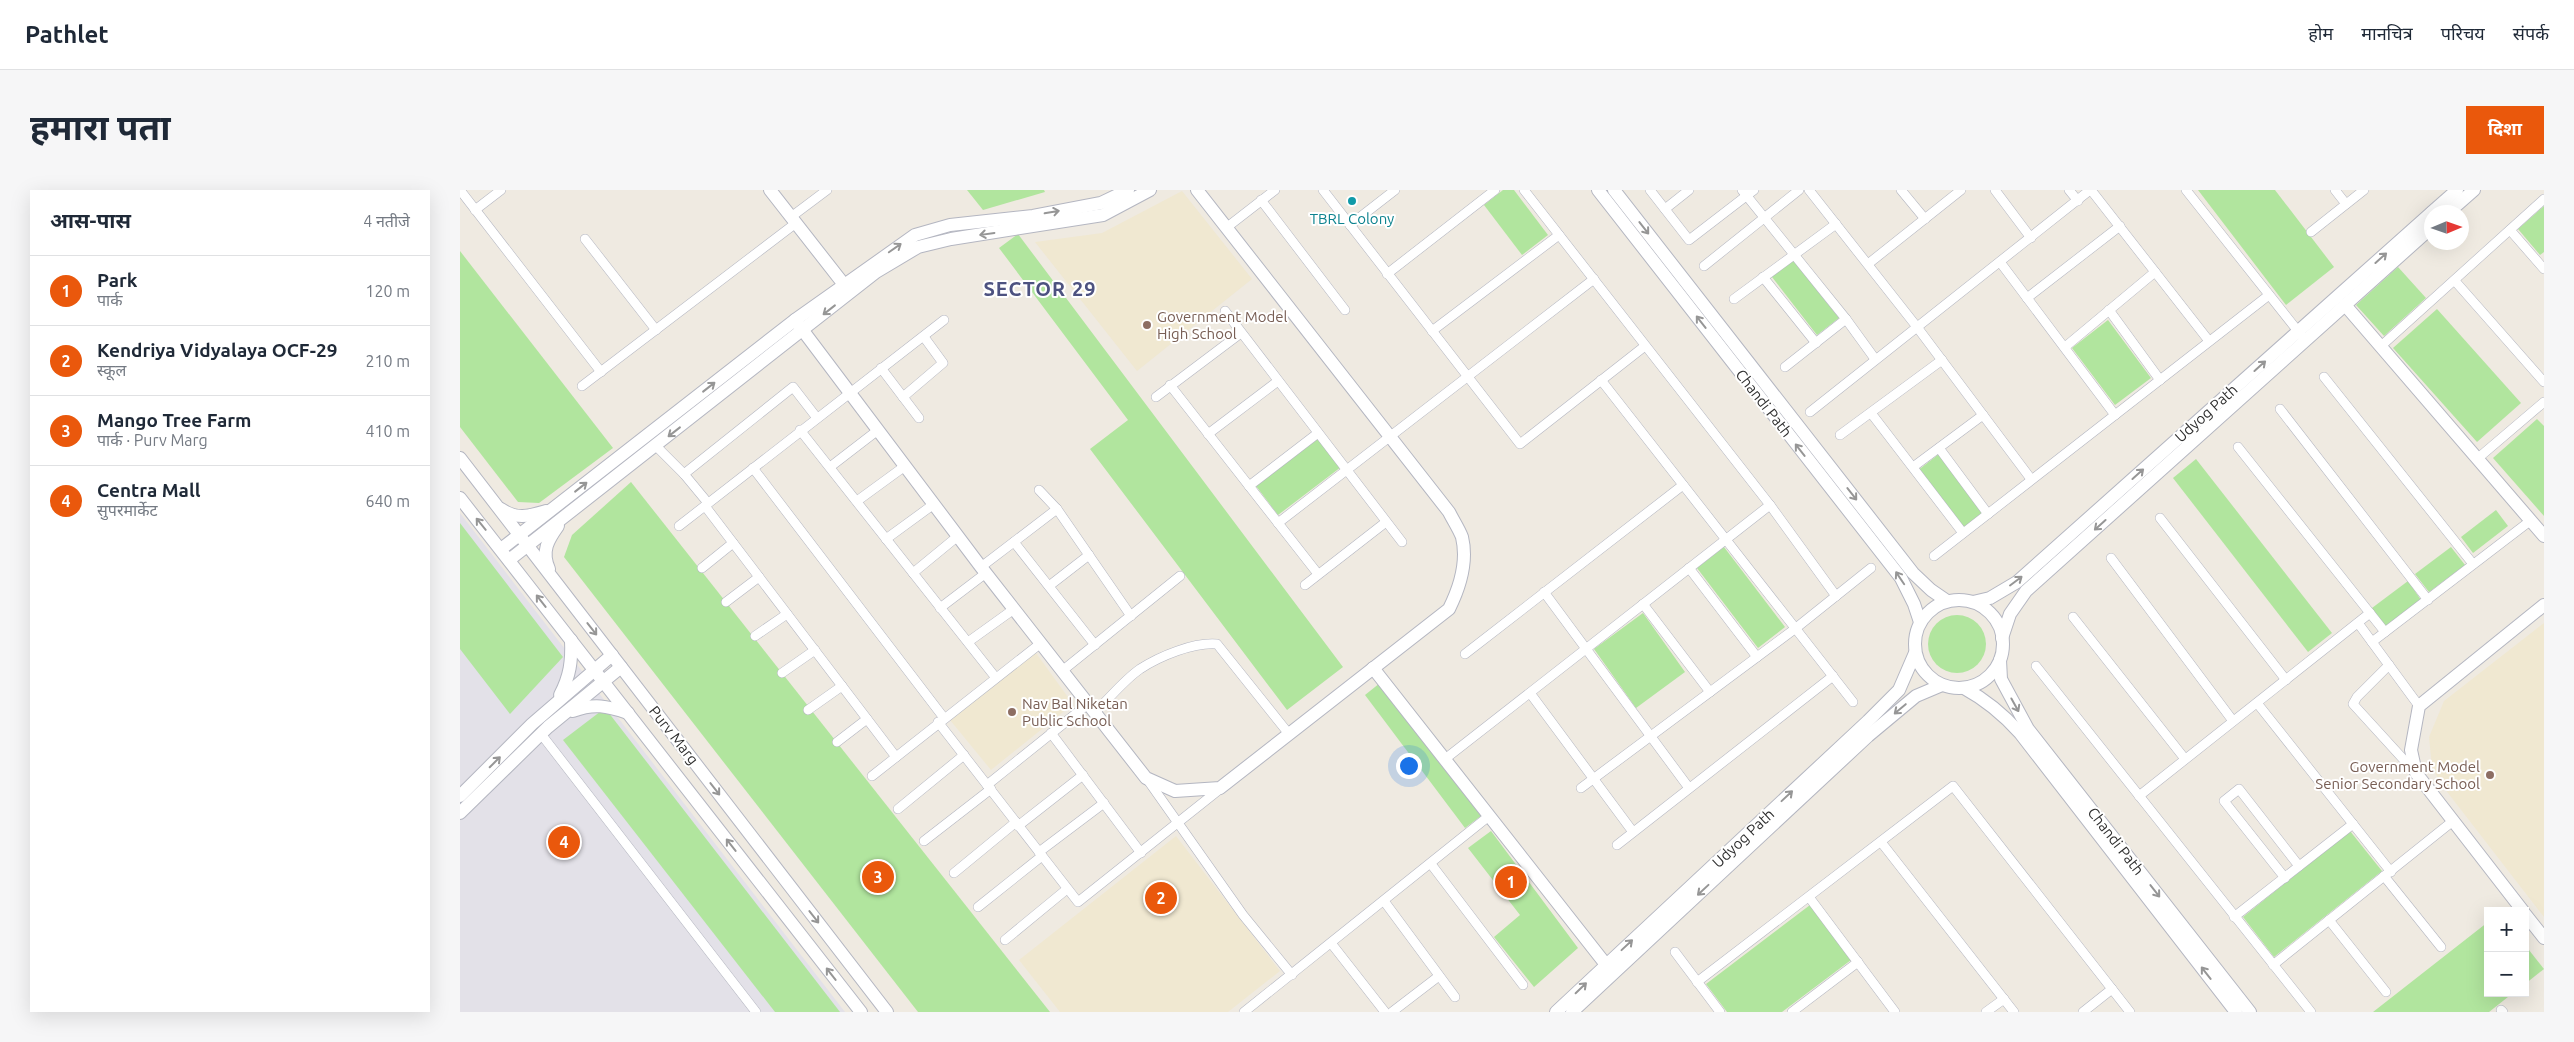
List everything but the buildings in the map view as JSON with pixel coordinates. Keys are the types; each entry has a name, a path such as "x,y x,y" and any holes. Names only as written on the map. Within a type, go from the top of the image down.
{"main road":[{"path":"770,190 847,288"},
{"path":"509,560 803,330 847,288 915,235 950,225 1032,216 1101,203 1128,190"},
{"path":"501,549 795,320 918,247 951,239 1104,215 1150,190"},
{"path":"795,320 984,570 1146,778 1175,791 1220,788 1449,609 1460,587 1463,564 1462,537 1449,512 1197,190"},
{"name":"Chandi Path","path":"1598,190 1901,578 1914,604 1920,622"},
{"name":"Chandi Path","path":"1614,190 1913,573 1930,590 1947,601"},
{"name":"Udyog Path","path":"2441,205 2457,190"},
{"path":"2457,205 2474,190"},
{"name":"Udyog Path","path":"2002,638 2010,614 2026,592 2424,221"},
{"name":"Udyog Path","path":"1973,602 1990,598 2017,582 2302,336 2345,306 2424,235"},
{"path":"2345,306 2544,536"},
{"name":"Purv Marg","path":"460,458 887,1012"},
{"name":"Purv Marg","path":"460,498 861,1012"},
{"path":"497,506 511,515 526,516 554,508"},
{"path":"552,577 546,564 547,543 564,518"},
{"path":"1947,601 1973,602 1988,611 1996,621 2002,638 2000,660 1992,672 1981,682 1964,688 1942,685 1925,672 1915,653 1915,635 1920,622 1939,604 1947,601"},
{"path":"2520,907 2416,773 2411,750 2419,706 2544,605"},
{"path":"557,701 568,679 572,662 571,640"},
{"name":"Udyog Path","path":"1578,1010 1609,969 1899,690 1915,653"},
{"path":"460,796 557,701 612,655"},
{"name":"Chandi Path","path":"2000,660 2001,679 2028,729 2250,1012"},
{"path":"460,813 541,734 621,667"},
{"path":"1373,668 1609,969"},
{"name":"Udyog Path","path":"1556,1012 1609,969 1868,736 1916,696 1942,685"},
{"name":"Chandi Path","path":"1964,688 1984,699 2005,716 2020,733 2236,1012"},
{"path":"565,714 590,705 605,705 628,713"},
{"path":"2529,919 2544,938"}],"street":[{"path":"460,190 601,372"},
{"path":"475,210 501,190"},
{"path":"582,386 656,330 794,220 827,190"},
{"path":"1226,228 1275,190"},
{"path":"1323,190 1520,444 1646,346"},
{"path":"1350,225 1395,190"},
{"path":"1387,274 1495,190"},
{"path":"1524,190 1770,505 1836,596"},
{"path":"1650,190 1688,240 1747,192 1764,218 1846,319 1875,360"},
{"path":"1665,209 1689,190"},
{"path":"1704,266 1798,190"},
{"path":"1809,190 1917,327 2031,479"},
{"path":"1901,190 1924,219"},
{"path":"1868,264 1961,190"},
{"path":"1995,190 2031,238"},
{"path":"2069,190 2078,201"},
{"path":"1810,412 2091,190 2209,341"},
{"path":"2186,190 2302,336"},
{"path":"2335,190 2346,204"},
{"path":"2311,232 2364,190"},
{"path":"1261,200 1345,310"},
{"path":"2380,346 2544,200"},
{"path":"1734,299 1836,224"},
{"path":"2027,298 2120,226"},
{"path":"2510,230 2544,269"},
{"path":"1432,331 1559,235"},
{"path":"585,240 656,330"},
{"path":"2000,262 2115,415"},
{"path":"2064,347 2155,272"},
{"path":"1763,278 1816,342"},
{"path":"1278,523 1594,279"},
{"path":"2455,281 2544,382"},
{"path":"1934,556 2269,295"},
{"path":"2109,310 2160,380"},
{"path":"1225,312 1402,542"},
{"path":"1785,367 1846,319"},
{"path":"679,526 800,430 944,320"},
{"path":"1156,397 1241,333"},
{"path":"903,397 943,364 924,337"},
{"path":"1840,435 1942,360"},
{"path":"881,368 919,418"},
{"path":"2324,377 2473,564"},
{"path":"1601,380 1854,702"},
{"path":"1208,434 1278,381"},
{"path":"1170,385 1318,574"},
{"path":"684,474 793,387 817,418"},
{"path":"2477,459 2544,402"},
{"path":"2280,409 2428,600"},
{"path":"1871,413 1963,533"},
{"path":"1912,468 1983,415"},
{"path":"800,430 996,678"},
{"path":"830,467 878,430"},
{"path":"1249,486 1318,433"},
{"path":"656,446 684,474 733,543 896,756"},
{"path":"2238,447 2385,632"},
{"path":"1939,448 1988,514"},
{"path":"857,501 905,466"},
{"path":"753,468 941,720 964,755 1078,902 1220,788"},
{"path":"1465,654 1683,484"},
{"path":"1040,490 1089,555 1131,616"},
{"path":"886,539 934,504"},
{"path":"1445,759 1770,505"},
{"path":"940,608 1014,542 1056,510"},
{"path":"2160,518 2286,680"},
{"path":"2372,642 2530,521"},
{"path":"1305,585 1386,522"},
{"path":"913,573 958,536"},
{"path":"1014,542 1095,645"},
{"path":"702,568 733,543"},
{"path":"1049,586 1089,555"},
{"path":"2111,558 2233,721"},
{"path":"1689,568 1757,657"},
{"path":"1580,788 1796,628 1871,568"},
{"path":"1062,671 1180,576"},
{"path":"726,602 759,577"},
{"path":"1544,592 1689,788"},
{"path":"1643,604 1710,692"},
{"path":"968,642 1014,609"},
{"path":"2139,796 2370,613"},
{"path":"755,636 787,614"},
{"path":"2073,617 2185,760"},
{"path":"2358,623 2419,706"},
{"path":"872,776 1041,643"},
{"path":"924,841 1051,733 1091,708 1140,669 1206,643 1217,644 1289,734"},
{"path":"782,673 815,650"},
{"path":"2389,665 2357,697 2353,704 2416,773"},
{"path":"2036,666 2311,1012"},
{"path":"1617,845 1833,676"},
{"path":"808,710 842,686"},
{"path":"1530,693 1633,832"},
{"path":"2257,703 2353,824 2441,947"},
{"path":"837,742 867,719"},
{"path":"1051,733 1141,853"},
{"path":"541,734 756,1012"},
{"path":"898,809 964,755"},
{"path":"954,873 1083,775"},
{"path":"1146,778 1243,915 1292,975"},
{"path":"1698,982 1953,786 2130,1012"},
{"path":"2285,878 2224,801 2239,789 2299,866"},
{"path":"978,907 1104,803"},
{"path":"1244,1012 1489,816"},
{"path":"2273,965 2453,821"},
{"path":"2234,916 2353,824"},
{"path":"1881,842 2014,1012"},
{"path":"1430,864 1523,985"},
{"path":"1005,940 1067,889"},
{"path":"1809,897 1895,1012"},
{"path":"1384,901 1455,998"},
{"path":"2329,920 2386,992"},
{"path":"1330,943 1385,1012"},
{"path":"1675,952 1720,1012"},
{"path":"1792,1012 1858,962"},
{"path":"1392,1012 1439,976"},
{"path":"2083,1012 2112,989"},
{"path":"1986,1012 2004,999"}],"shaded area":[{"name":"Government Model High School","path":"1182,191 1252,279 1137,371 1035,242 1102,233"},
{"path":"460,513 845,1012 460,1012"},
{"name":"Government Model Senior Secondary School","path":"2544,623 2544,917 2441,784 2432,767 2429,737 2444,701"},
{"name":"Nav Bal Niketan Public School","path":"1036,653 1073,704 991,770 950,720"},
{"path":"1176,836 1280,971 1228,1012 1060,1012 1019,960"}],"green space":[{"path":"967,190 1044,190 1045,192 983,210"},
{"path":"1503,190 1514,190 1548,235 1522,255 1484,205"},
{"path":"2198,190 2275,190 2334,267 2286,305"},
{"path":"2544,206 2544,252 2540,255 2518,229"},
{"path":"1018,234 1343,667 1287,710 1090,449 1128,420 999,248"},
{"path":"460,251 613,448 539,503 518,502 460,427"},
{"path":"1793,260 1839,318 1817,335 1772,277"},
{"path":"2398,267 2426,298 2384,336 2356,305"},
{"path":"2437,309 2521,403 2477,442 2393,348"},
{"path":"2108,320 2151,378 2115,405 2072,348"},
{"path":"2537,419 2544,426 2544,516 2493,458"},
{"path":"1319,438 1341,467 1278,515 1256,486"},
{"path":"1939,454 1984,512 1963,529 1917,471"},
{"path":"2196,459 2332,633 2308,652 2173,478"},
{"path":"631,482 1050,1012 918,1012 564,557 572,535"},
{"path":"2496,510 2508,526 2473,553 2461,537"},
{"path":"460,523 563,657 510,714 460,649"},
{"path":"1724,547 1785,627 1758,648 1697,568"},
{"path":"2451,547 2465,565 2429,592 2415,574"},
{"path":"2408,581 2421,600 2385,627 2372,608"},
{"path":"1643,613 1685,672 1636,708 1594,649"},
{"path":"1951,615 1963,615 1978,623 1986,638 1986,650 1978,665 1963,673 1951,673 1936,665 1928,650 1928,638 1936,623"},
{"path":"1380,683 1481,816 1465,828 1365,695"},
{"path":"605,708 840,1012 775,1012 563,740"},
{"path":"1491,831 1578,948 1534,987 1494,937 1520,915 1468,848"},
{"path":"2350,831 2382,871 2274,957 2243,917"},
{"path":"1810,905 1851,960 1782,1012 1727,1012 1706,984"},
{"path":"2484,925 2484,997 2508,997 2489,1012 2373,1012"},
{"path":"2529,950 2544,969 2529,981"}],"place":[{"name":"TBRL Colony","path":"1352,201"},
{"name":"Government Model High School","path":"1147,325"},
{"name":"Nav Bal Niketan Public School","path":"1012,712"},
{"name":"Government Model Senior Secondary School","path":"2490,775"},
{"name":"Centra Mall","path":"564,842"},
{"name":"Mango Tree Farm","path":"878,877"},
{"name":"Park","path":"1511,882"},
{"name":"Kendriya Vidyalaya OCF-29","path":"1161,898"}],"district":[{"name":"SECTOR 29","path":"1040,288"}]}
